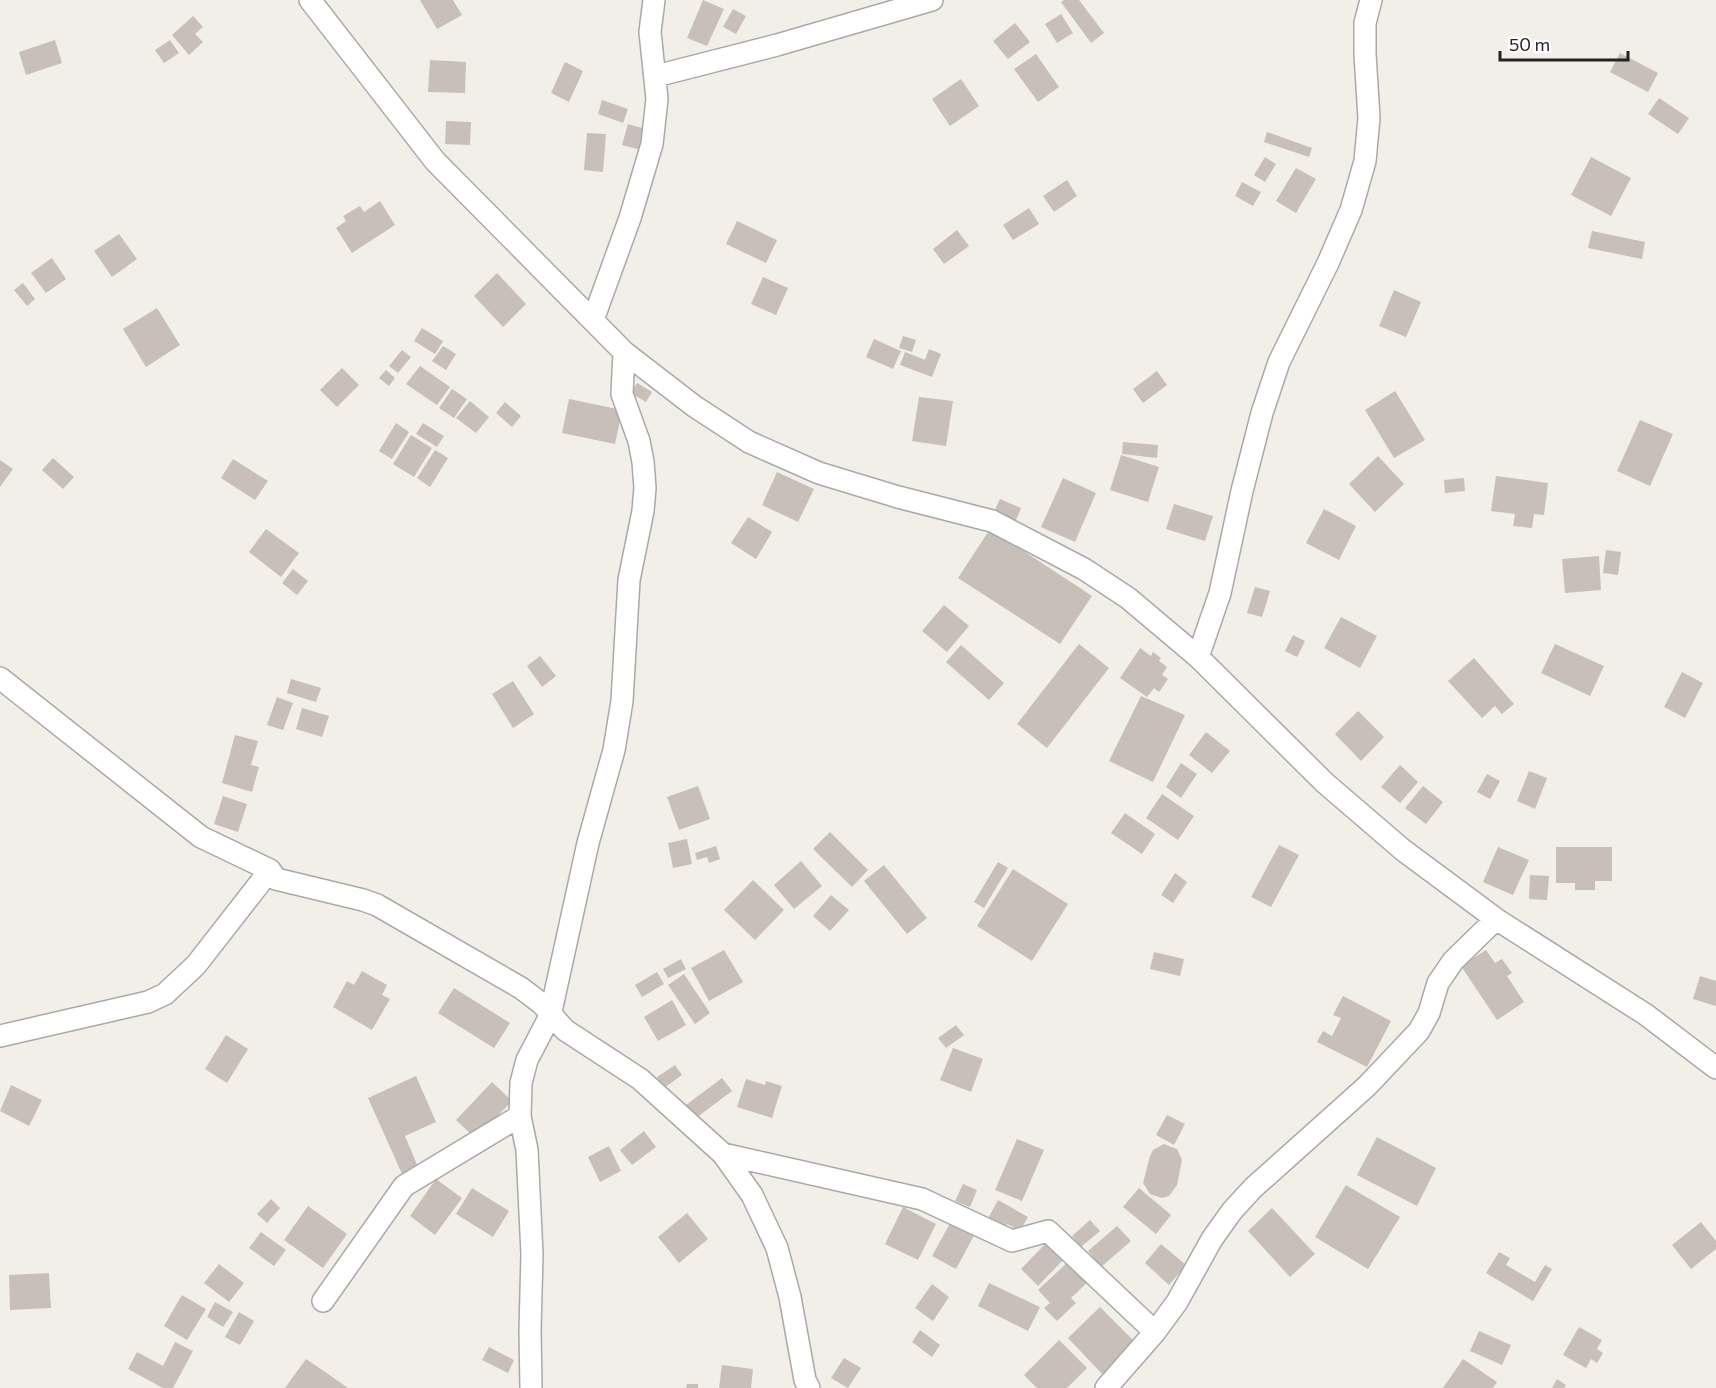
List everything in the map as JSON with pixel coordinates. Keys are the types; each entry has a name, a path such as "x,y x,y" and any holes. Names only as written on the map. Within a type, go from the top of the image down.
{"street":[{"path":"310,0 435,161 624,352 694,406 749,442 819,473 898,497 992,521 1084,569 1128,598 1198,657 1325,783 1403,850 1496,919 1645,1014 1716,1068"},
{"path":"593,320 630,218 652,144 657,99 650,32 654,0"},
{"path":"656,76 777,45 932,0"},
{"path":"1198,657 1220,593 1259,424 1279,362 1328,263 1350,210 1365,161 1369,118 1365,23 1371,0"},
{"path":"531,1388 531,1242 527,1150 520,1116 521,1083 527,1060 550,1016 588,843 614,750 622,701 629,580 645,488 639,441 622,394 624,352"},
{"path":"0,678 201,837 270,870 276,879 377,905 521,988 534,997 565,1030 640,1079 723,1154 753,1196 777,1248 790,1297 808,1388"},
{"path":"0,1036 148,1002 165,994 196,965 270,870"},
{"path":"1106,1388 1155,1332 1177,1302 1212,1239 1232,1211 1253,1188 1367,1086 1419,1031 1429,1013 1438,983 1453,961 1496,919"},
{"path":"323,1301 404,1186 520,1116"},
{"path":"723,1154 922,1199 1012,1241 1048,1231 1155,1332"}],"building":[{"path":"420,0 453,0 462,15 437,29"},
{"path":"703,0 724,9 707,46 687,38"},
{"path":"1079,0 1104,33 1091,43 1061,2"},
{"path":"733,9 746,16 736,34 723,27"},
{"path":"1061,14 1073,33 1057,43 1045,24"},
{"path":"193,16 203,27 195,34 203,42 189,55 172,35"},
{"path":"1015,23 1030,42 1008,59 993,41"},
{"path":"55,40 62,63 26,75 19,52"},
{"path":"170,40 179,53 164,63 155,50"},
{"path":"1620,53 1658,73 1648,92 1610,72"},
{"path":"1036,54 1059,87 1038,102 1014,69"},
{"path":"430,60 466,62 465,93 428,92"},
{"path":"565,62 583,71 569,102 551,93"},
{"path":"961,79 979,106 950,126 932,99"},
{"path":"1659,98 1689,118 1678,134 1648,114"},
{"path":"602,100 628,109 623,123 598,114"},
{"path":"446,121 471,122 470,145 445,144"},
{"path":"628,124 646,129 641,150 622,145"},
{"path":"1267,132 1312,148 1309,157 1264,142"},
{"path":"587,133 606,134 603,172 584,170"},
{"path":"1265,157 1276,164 1265,182 1254,175"},
{"path":"1591,157 1631,178 1611,216 1571,195"},
{"path":"1296,168 1316,179 1296,213 1276,201"},
{"path":"1067,180 1077,196 1054,212 1043,196"},
{"path":"1242,182 1261,192 1253,206 1235,196"},
{"path":"380,201 395,225 352,253 336,228 346,221 343,216 360,206 364,212"},
{"path":"1029,208 1039,224 1013,240 1003,225"},
{"path":"737,221 777,240 766,263 726,244"},
{"path":"957,230 969,246 944,264 933,249"},
{"path":"1592,231 1645,242 1642,259 1588,248"},
{"path":"119,234 137,259 112,277 94,251"},
{"path":"52,258 66,279 46,293 31,273"},
{"path":"497,273 526,304 503,327 474,296"},
{"path":"763,277 788,288 776,315 751,304"},
{"path":"23,283 35,299 27,306 14,290"},
{"path":"1394,290 1421,302 1406,337 1379,326"},
{"path":"157,308 180,345 146,367 123,329"},
{"path":"422,328 443,341 435,354 414,341"},
{"path":"903,336 916,340 912,352 899,348"},
{"path":"874,339 901,351 893,369 866,357"},
{"path":"443,346 456,354 446,370 432,361"},
{"path":"929,349 941,354 932,377 900,365 905,352 925,360"},
{"path":"402,350 411,357 398,373 389,366"},
{"path":"420,366 450,387 437,405 406,384"},
{"path":"342,368 359,385 337,407 320,390"},
{"path":"386,370 395,378 389,386 379,378"},
{"path":"1157,371 1167,385 1143,403 1133,389"},
{"path":"637,383 652,392 646,402 631,393"},
{"path":"452,389 467,399 454,418 439,408"},
{"path":"1395,391 1425,440 1394,458 1365,410"},
{"path":"919,397 953,401 946,446 912,441"},
{"path":"569,399 622,410 615,444 562,433"},
{"path":"470,401 489,417 476,433 456,418"},
{"path":"505,402 521,416 512,427 496,413"},
{"path":"1640,420 1673,434 1650,486 1617,471"},
{"path":"396,423 409,432 392,459 379,451"},
{"path":"423,423 444,436 437,447 416,434"},
{"path":"411,435 432,448 414,477 393,464"},
{"path":"1123,442 1158,445 1157,458 1122,454"},
{"path":"435,450 448,458 430,487 417,478"},
{"path":"1121,455 1159,467 1148,502 1110,490"},
{"path":"1378,456 1404,484 1375,512 1349,484"},
{"path":"53,458 74,477 63,489 42,470"},
{"path":"233,459 268,481 255,500 221,478"},
{"path":"0,460 13,469 0,487"},
{"path":"777,472 814,489 798,522 762,505"},
{"path":"1496,476 1548,483 1544,515 1534,514 1532,528 1513,526 1515,514 1491,511"},
{"path":"1063,478 1096,493 1075,542 1041,527"},
{"path":"1464,478 1465,491 1445,493 1444,480"},
{"path":"1000,499 1021,508 1014,525 992,516"},
{"path":"1174,504 1213,516 1205,541 1166,529"},
{"path":"1324,509 1356,526 1339,560 1306,543"},
{"path":"748,517 772,532 756,559 731,543"},
{"path":"266,529 299,553 281,577 249,552"},
{"path":"990,529 1092,596 1060,644 958,578"},
{"path":"1606,550 1621,552 1618,575 1603,573"},
{"path":"1599,556 1601,590 1565,593 1562,559"},
{"path":"293,569 308,581 297,595 282,583"},
{"path":"1255,587 1270,591 1262,617 1247,613"},
{"path":"944,605 969,626 947,652 922,631"},
{"path":"1341,617 1377,636 1360,668 1324,648"},
{"path":"1293,635 1305,641 1297,657 1285,651"},
{"path":"1079,644 1109,668 1047,748 1017,724"},
{"path":"1555,644 1604,666 1590,696 1541,673"},
{"path":"961,645 1004,683 989,700 946,662"},
{"path":"1140,648 1151,656 1153,652 1167,667 1162,675 1168,679 1159,692 1154,688 1147,697 1120,678"},
{"path":"540,656 556,676 542,687 527,666"},
{"path":"1474,658 1514,704 1502,714 1495,706 1482,718 1448,681"},
{"path":"1682,672 1703,683 1685,718 1664,707"},
{"path":"291,679 321,688 316,702 287,693"},
{"path":"513,681 534,714 513,728 492,694"},
{"path":"1141,696 1185,715 1153,782 1109,761"},
{"path":"277,697 293,703 283,730 267,725"},
{"path":"302,708 329,716 322,737 296,729"},
{"path":"1358,711 1384,737 1361,761 1335,734"},
{"path":"1206,732 1230,751 1212,773 1189,755"},
{"path":"235,735 258,741 251,765 259,767 252,792 222,783"},
{"path":"1181,763 1197,774 1181,798 1166,787"},
{"path":"1400,765 1418,782 1400,803 1381,787"},
{"path":"1529,771 1547,778 1535,809 1517,801"},
{"path":"1487,774 1500,781 1490,799 1477,792"},
{"path":"698,786 710,819 679,830 667,797"},
{"path":"1423,786 1443,802 1426,824 1405,808"},
{"path":"1162,794 1194,816 1178,840 1146,818"},
{"path":"223,796 247,804 238,832 214,824"},
{"path":"1125,813 1155,834 1142,854 1111,833"},
{"path":"830,832 868,870 852,887 813,849"},
{"path":"687,839 692,864 673,868 668,843"},
{"path":"1279,845 1299,855 1271,907 1251,897"},
{"path":"716,846 720,859 709,863 707,857 697,860 695,853"},
{"path":"1498,847 1529,860 1513,895 1483,882"},
{"path":"1556,847 1612,847 1612,881 1595,881 1595,890 1575,890 1575,883 1556,883"},
{"path":"801,861 822,886 794,909 774,885"},
{"path":"998,862 1008,868 984,908 974,902"},
{"path":"884,865 927,918 907,934 864,881"},
{"path":"1013,869 1068,904 1032,961 977,926"},
{"path":"1175,873 1187,882 1173,903 1161,895"},
{"path":"1530,875 1549,876 1547,900 1529,899"},
{"path":"753,880 784,910 755,940 724,910"},
{"path":"831,895 849,910 830,931 813,916"},
{"path":"724,950 743,982 709,1001 691,968"},
{"path":"1486,950 1495,963 1502,959 1512,973 1507,976 1524,1002 1497,1020 1461,966"},
{"path":"1154,952 1184,959 1180,976 1150,969"},
{"path":"681,959 686,969 668,978 663,969"},
{"path":"362,971 387,985 382,995 390,999 372,1030 333,1007 347,981 354,985"},
{"path":"657,972 664,984 642,997 635,985"},
{"path":"684,974 710,1013 695,1024 668,985"},
{"path":"1700,976 1716,981 1716,1006 1693,999"},
{"path":"454,988 510,1023 494,1048 438,1013"},
{"path":"1343,996 1391,1021 1367,1067 1317,1042 1323,1031 1332,1036 1341,1018 1333,1015"},
{"path":"672,1000 686,1025 658,1041 644,1017"},
{"path":"956,1025 964,1035 946,1048 938,1038"},
{"path":"226,1035 248,1049 227,1083 205,1069"},
{"path":"953,1048 983,1059 971,1092 940,1080"},
{"path":"675,1065 682,1075 664,1088 657,1077"},
{"path":"416,1076 436,1122 405,1136 418,1167 402,1174 368,1098"},
{"path":"722,1078 732,1091 696,1118 686,1105"},
{"path":"746,1079 765,1085 766,1081 782,1086 772,1118 737,1107"},
{"path":"492,1082 512,1101 476,1139 456,1120"},
{"path":"11,1085 42,1100 29,1126 0,1111"},
{"path":"1167,1115 1185,1124 1174,1145 1156,1135"},
{"path":"644,1131 656,1147 632,1165 620,1150"},
{"path":"1377,1137 1436,1168 1417,1206 1357,1175"},
{"path":"1017,1139 1044,1150 1022,1201 995,1190"},
{"path":"1164,1144 1177,1149 1182,1160 1177,1185 1169,1196 1162,1198 1150,1194 1143,1183 1153,1150"},
{"path":"609,1146 621,1171 600,1182 588,1157"},
{"path":"436,1179 462,1198 435,1235 410,1216"},
{"path":"963,1184 977,1190 970,1207 955,1201"},
{"path":"1346,1185 1400,1217 1368,1269 1315,1237"},
{"path":"472,1188 509,1211 493,1237 456,1214"},
{"path":"1139,1188 1171,1215 1156,1234 1123,1207"},
{"path":"271,1199 280,1208 267,1223 257,1214"},
{"path":"998,1200 1028,1217 1020,1231 1007,1224 1002,1234 985,1224"},
{"path":"308,1206 347,1234 323,1268 284,1240"},
{"path":"903,1207 936,1224 918,1260 885,1244"},
{"path":"1272,1208 1315,1254 1290,1277 1248,1231"},
{"path":"687,1213 708,1239 679,1263 658,1237"},
{"path":"954,1216 978,1228 956,1269 932,1256"},
{"path":"1090,1220 1100,1231 1081,1247 1072,1236"},
{"path":"1701,1222 1716,1241 1716,1249 1691,1269 1672,1245"},
{"path":"1117,1226 1131,1241 1101,1267 1088,1251"},
{"path":"261,1232 286,1250 274,1266 249,1248"},
{"path":"1049,1240 1066,1257 1038,1286 1021,1269"},
{"path":"1161,1244 1186,1265 1169,1285 1145,1263"},
{"path":"1499,1252 1510,1258 1506,1265 1535,1282 1545,1265 1552,1269 1533,1301 1486,1273"},
{"path":"1071,1259 1091,1279 1071,1298 1076,1303 1057,1321 1044,1308 1050,1303 1038,1290"},
{"path":"219,1264 244,1283 229,1302 204,1283"},
{"path":"49,1273 51,1308 10,1310 9,1275"},
{"path":"989,1283 1040,1307 1028,1331 978,1306"},
{"path":"932,1284 949,1297 933,1321 915,1308"},
{"path":"182,1295 206,1309 187,1340 164,1326"},
{"path":"215,1302 233,1312 223,1327 207,1317"},
{"path":"1100,1307 1137,1344 1104,1376 1068,1338"},
{"path":"239,1312 254,1321 240,1345 225,1337"},
{"path":"1579,1327 1602,1340 1597,1349 1603,1353 1597,1363 1591,1359 1586,1368 1563,1355"},
{"path":"920,1330 940,1345 932,1357 912,1342"},
{"path":"1479,1331 1511,1345 1502,1365 1470,1351"},
{"path":"1059,1340 1087,1368 1067,1388 1037,1388 1024,1375"},
{"path":"175,1342 193,1351 173,1388 163,1388 128,1369 137,1352 163,1366"},
{"path":"489,1347 514,1360 508,1373 482,1360"},
{"path":"844,1358 861,1368 848,1388 831,1378"},
{"path":"306,1359 331,1376 348,1388 285,1388"},
{"path":"1463,1359 1497,1382 1493,1388 1443,1388"},
{"path":"722,1365 753,1369 751,1388 719,1388"},
{"path":"1557,1379 1566,1385 1564,1388 1552,1388"},
{"path":"687,1384 698,1384 698,1388 686,1388"}]}
